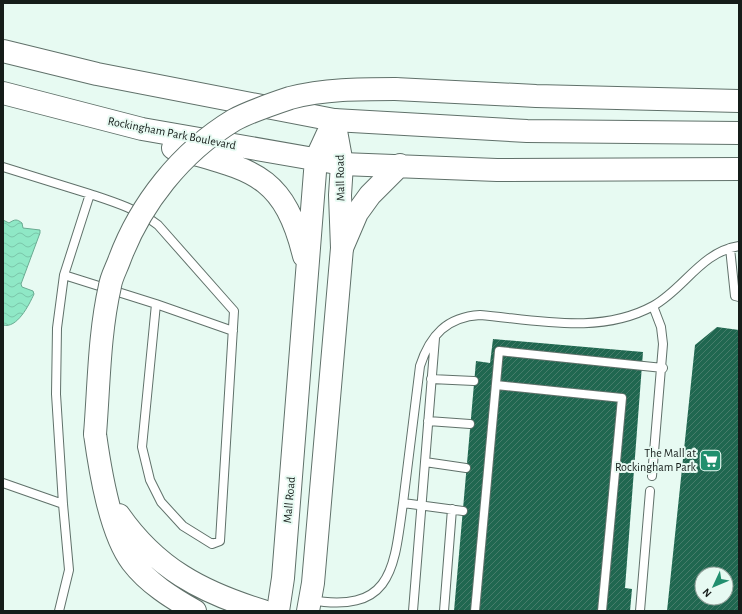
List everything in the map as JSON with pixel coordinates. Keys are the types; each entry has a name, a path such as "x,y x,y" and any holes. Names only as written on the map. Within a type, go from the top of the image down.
{"main road":[{"path":"3,51 97,74 334,120 527,130 739,133"},
{"path":"195,611 165,592 143,574 132,561 122,544 106,498 99,469 95,434 103,319 110,284 129,234 147,203 182,162 208,138 235,120 289,99 318,92 395,89 536,96 739,101"},
{"name":"Rockingham Park Boulevard","path":"3,93 142,129 342,164 400,165 497,170 739,169"},
{"name":"Mall Road","path":"278,611 283,570 316,160 334,120"},
{"name":"Mall Road","path":"309,605 313,582 342,248 340,195 342,164 334,120"},
{"path":"142,129 165,146 226,162 262,179 276,192 287,207 297,230 308,270"},
{"path":"342,248 357,213 370,195 400,165"},
{"path":"106,498 132,534 163,563 186,580 210,591 263,611"}],"lane":[{"path":"3,167 132,208 158,225 234,311 220,541 212,544 183,526 161,502 150,480 142,447 156,304"},
{"path":"59,611 69,570 56,394 57,328 64,275 90,194"},
{"path":"309,605 363,601 381,587 391,571 403,504 420,366 424,351 444,326 464,316 480,315 574,324 600,323 621,318 653,306 712,256 730,248 739,246"},
{"path":"730,248 735,296 739,297"},
{"path":"64,275 156,304 233,331"},
{"path":"652,476 663,368 661,327 653,306"},
{"path":"414,611 435,337"},
{"path":"476,611 499,351 663,368"},
{"path":"431,379 474,381"},
{"path":"496,385 622,398 602,611"},
{"path":"428,421 470,424"},
{"path":"425,462 466,468"},
{"path":"3,483 63,504"},
{"path":"640,611 650,492"},
{"path":"403,504 463,511"},
{"path":"444,611 452,509"}],"water":[{"path":"3,220 9,223 17,220 22,223 23,228 40,230 21,284 22,287 33,291 34,294 18,320 8,325 3,325"}],"building":[{"name":"The Mall at Rockingham Park","path":"717,327 739,330 739,611 667,611 695,345"},
{"path":"493,339 643,352 625,588 632,589 630,611 454,611 476,361 490,363"}],"place":[{"name":"The Mall at Rockingham Park","path":"711,460"}]}
